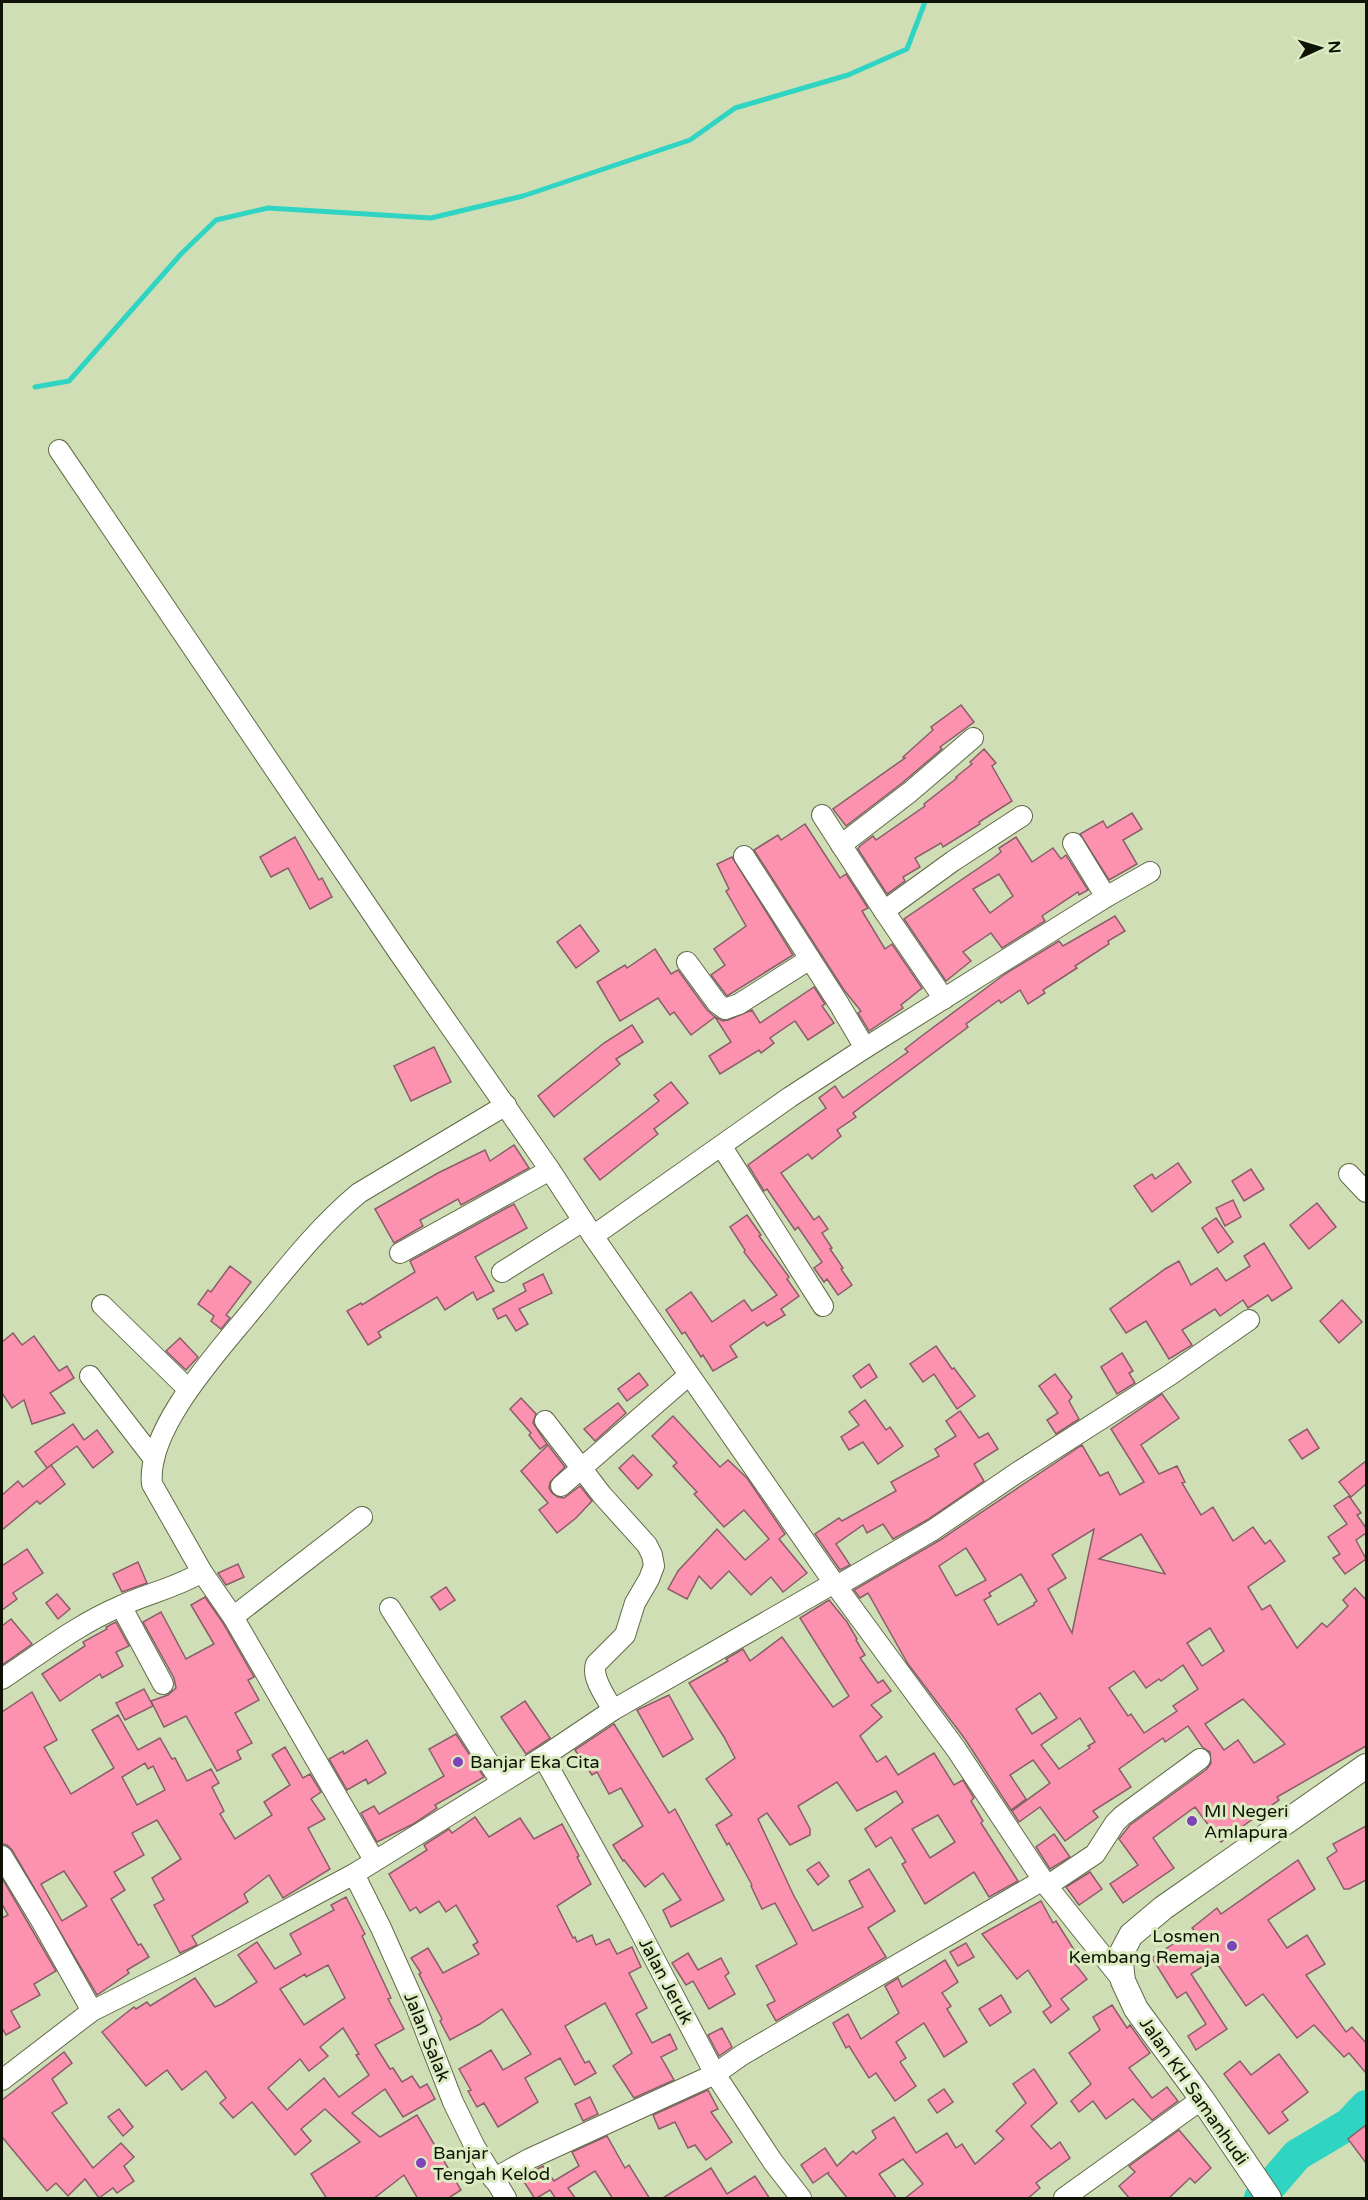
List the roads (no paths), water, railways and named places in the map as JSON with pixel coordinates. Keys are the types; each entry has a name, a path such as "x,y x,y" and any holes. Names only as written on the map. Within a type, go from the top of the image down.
{"main road":[{"path":"1123,1981 1122,1952 1137,1929 1163,1908 1366,1766"},
{"name":"Jalan KH Samanhudi","path":"1123,1981 1136,2009 1202,2099 1263,2189"}],"street":[{"path":"59,450 397,950 506,1105 689,1375 835,1584 956,1749 1045,1883 1123,1981"},
{"path":"841,845 910,792 973,738"},
{"path":"822,814 944,999"},
{"path":"884,911 953,861 1022,816"},
{"path":"1073,843 1106,897"},
{"path":"744,856 865,1048"},
{"path":"502,1272 588,1229 722,1147 790,1097 865,1048 1106,897 1150,872"},
{"path":"687,962 717,1003 725,1009 739,1004 810,959"},
{"path":"375,1860 233,1617 202,1572 152,1484 151,1471 169,1422 188,1389 302,1249 343,1206 359,1193 506,1105"},
{"path":"722,1147 823,1306"},
{"path":"400,1253 550,1170"},
{"path":"1349,1174 1366,1192"},
{"path":"102,1305 188,1389"},
{"path":"2,2080 92,2011 354,1874 543,1757 613,1710 933,1530 1018,1472 1170,1375 1249,1320"},
{"path":"561,1486 689,1375"},
{"path":"90,1376 154,1459"},
{"path":"545,1421 602,1495 647,1545 652,1555 654,1566 635,1603 625,1635 596,1664 594,1670 613,1710"},
{"path":"233,1617 362,1517"},
{"path":"2,1679 92,1620 120,1606 184,1583 202,1572"},
{"path":"120,1606 163,1684"},
{"path":"390,1608 501,1782"},
{"name":"Jalan Jeruk","path":"543,1757 634,1920 715,2074 773,2162 801,2199"},
{"path":"493,2179 528,2159 715,2074 742,2055 1095,1854 1122,1816 1200,1759"},
{"path":"2,1856 92,2011"},
{"name":"Jalan Salak","path":"354,1874 415,2004 453,2102 493,2179 506,2199"},
{"path":"1064,2199 1202,2099"}],"waterway":[{"path":"35,387 69,381 181,254 216,220 268,208 431,218 523,196 690,140 735,108 848,75 907,49 925,2"},
{"path":"1260,2198 1297,2155 1349,2124 1366,2106"}],"place":[{"name":"Banjar Eka Cita","path":"458,1762"},
{"name":"MI Negeri Amlapura","path":"1192,1821"},
{"name":"Losmen Kembang Remaja","path":"1232,1946"},
{"name":"Banjar Tengah Kelod","path":"421,2163"}]}
